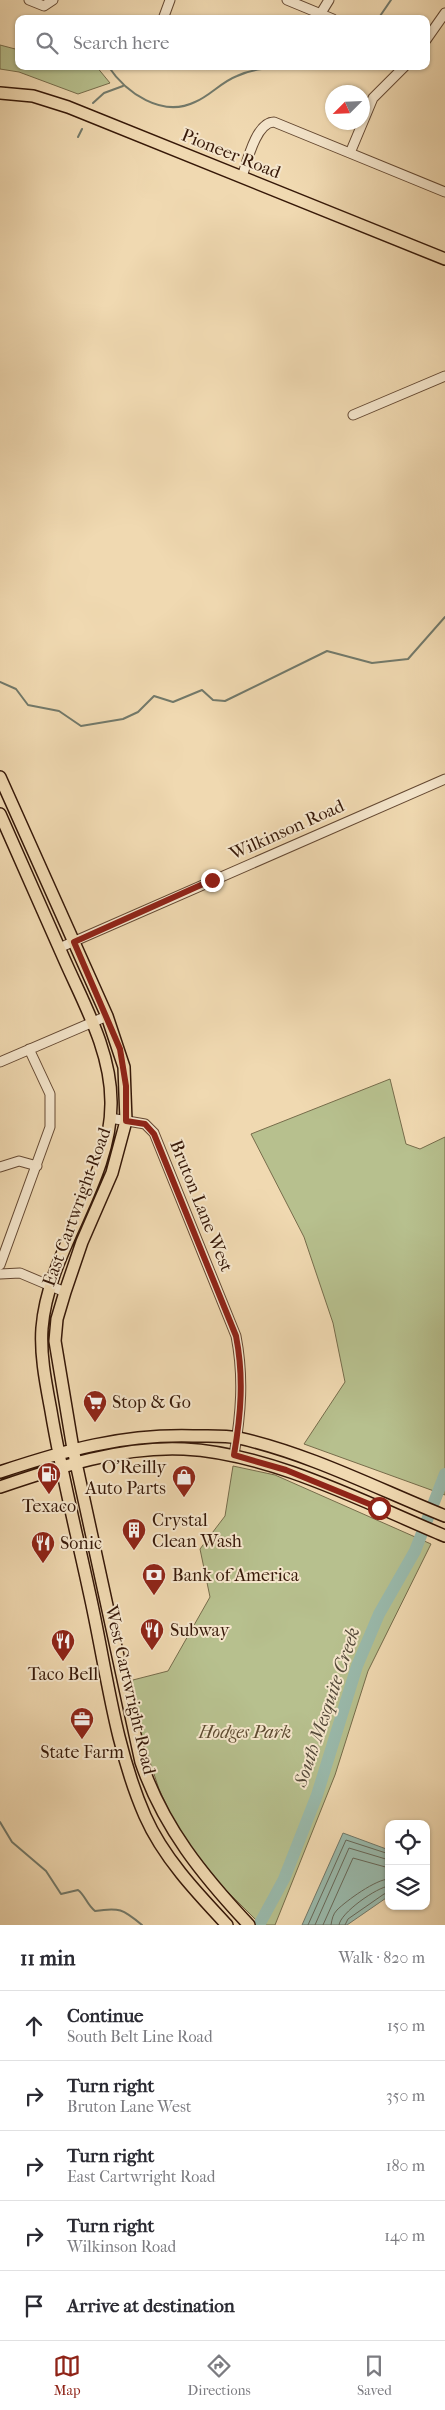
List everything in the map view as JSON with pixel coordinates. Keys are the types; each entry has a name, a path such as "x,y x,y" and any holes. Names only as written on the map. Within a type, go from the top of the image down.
{"main road":[{"name":"Pioneer Road","path":"0,93 33,96 50,100 445,259"},
{"name":"East Cartwright Road","path":"0,777 107,1016 124,1067 126,1121 112,1173 82,1242 65,1292 57,1319 54,1341 76,1463"},
{"name":"East Cartwright Road","path":"0,814 92,1022 107,1064 112,1103 108,1137 94,1179 52,1285 42,1328 44,1376 61,1467"},
{"path":"0,1472 58,1453 98,1443 171,1435 237,1438 301,1457 445,1516"},
{"path":"0,1487 76,1463 150,1450 184,1449 234,1455 286,1470 445,1536"},
{"name":"West Cartwright Road","path":"76,1463 141,1762 151,1791 174,1834 190,1857 227,1902 249,1925"},
{"name":"West Cartwright Road","path":"61,1467 97,1625 126,1767 146,1819 163,1847 195,1891 226,1925"},
{"path":"97,1625 110,1622"},
{"path":"126,1767 141,1762"}],"street":[{"path":"29,0 44,6 53,0"},
{"path":"164,15 170,0"},
{"path":"287,0 325,15"},
{"path":"321,13 329,0"},
{"path":"430,34 445,13"},
{"path":"350,153 373,98 401,70"},
{"path":"242,177 260,130 270,122 444,188"},
{"path":"353,415 445,376"},
{"name":"Wilkinson Road","path":"59,948 445,779"},
{"path":"0,1062 107,1016"},
{"path":"0,1265 50,1127 50,1094 29,1049"},
{"name":"Bruton Lane West","path":"110,1118 145,1124 154,1134 236,1336 241,1362 242,1399 234,1455"},
{"path":"0,1167 19,1161 37,1166"},
{"path":"0,1274 20,1273 65,1292"}],"green space":[{"path":"0,45 15,49 15,70 99,70 110,83 78,94 19,72 0,69"},
{"path":"390,1079 406,1144 420,1149 445,1137 445,1495 304,1444 345,1382 333,1323 304,1237 251,1134"},
{"name":"Hodges Park","path":"233,1466 275,1475 431,1544 368,1671 335,1775 275,1925 261,1925 222,1886 179,1832 159,1789 140,1732 129,1681 168,1671 210,1597 200,1549 225,1516"}],"water":[{"path":"343,1833 385,1849 385,1899 347,1925 302,1925"}],"waterway":[{"path":"381,15 391,0"},
{"path":"111,70 125,85 146,100 170,107 183,106 195,102 231,79 255,70"},
{"path":"93,103 104,93 123,86"},
{"path":"78,137 82,129"},
{"path":"0,682 16,689 28,705 59,711 81,726 123,719 138,712 154,696 173,702 202,690 213,700 225,701 327,651 372,663 408,659 445,617"},
{"name":"South Mesquite Creek","path":"259,1925 284,1879 317,1795 357,1666 379,1614 415,1551 445,1474"},
{"path":"0,1822 12,1842 46,1871 61,1894 78,1890 95,1911 120,1910 142,1925"}],"place":[{"name":"Stop & Go","path":"95,1423"},
{"name":"Texaco","path":"49,1495"},
{"name":"O'Reilly Auto Parts","path":"184,1498"},
{"name":"Crystal Clean Wash","path":"134,1551"},
{"name":"Sonic","path":"43,1564"},
{"name":"Bank of America","path":"154,1596"},
{"name":"Subway","path":"152,1651"},
{"name":"Taco Bell","path":"63,1662"},
{"name":"State Farm","path":"82,1740"}],"route":[{"path":"212,880 74,942 120,1049 126,1086 126,1121 145,1124 154,1134 236,1336 241,1362 242,1399 234,1455 286,1470 379,1508"}]}
